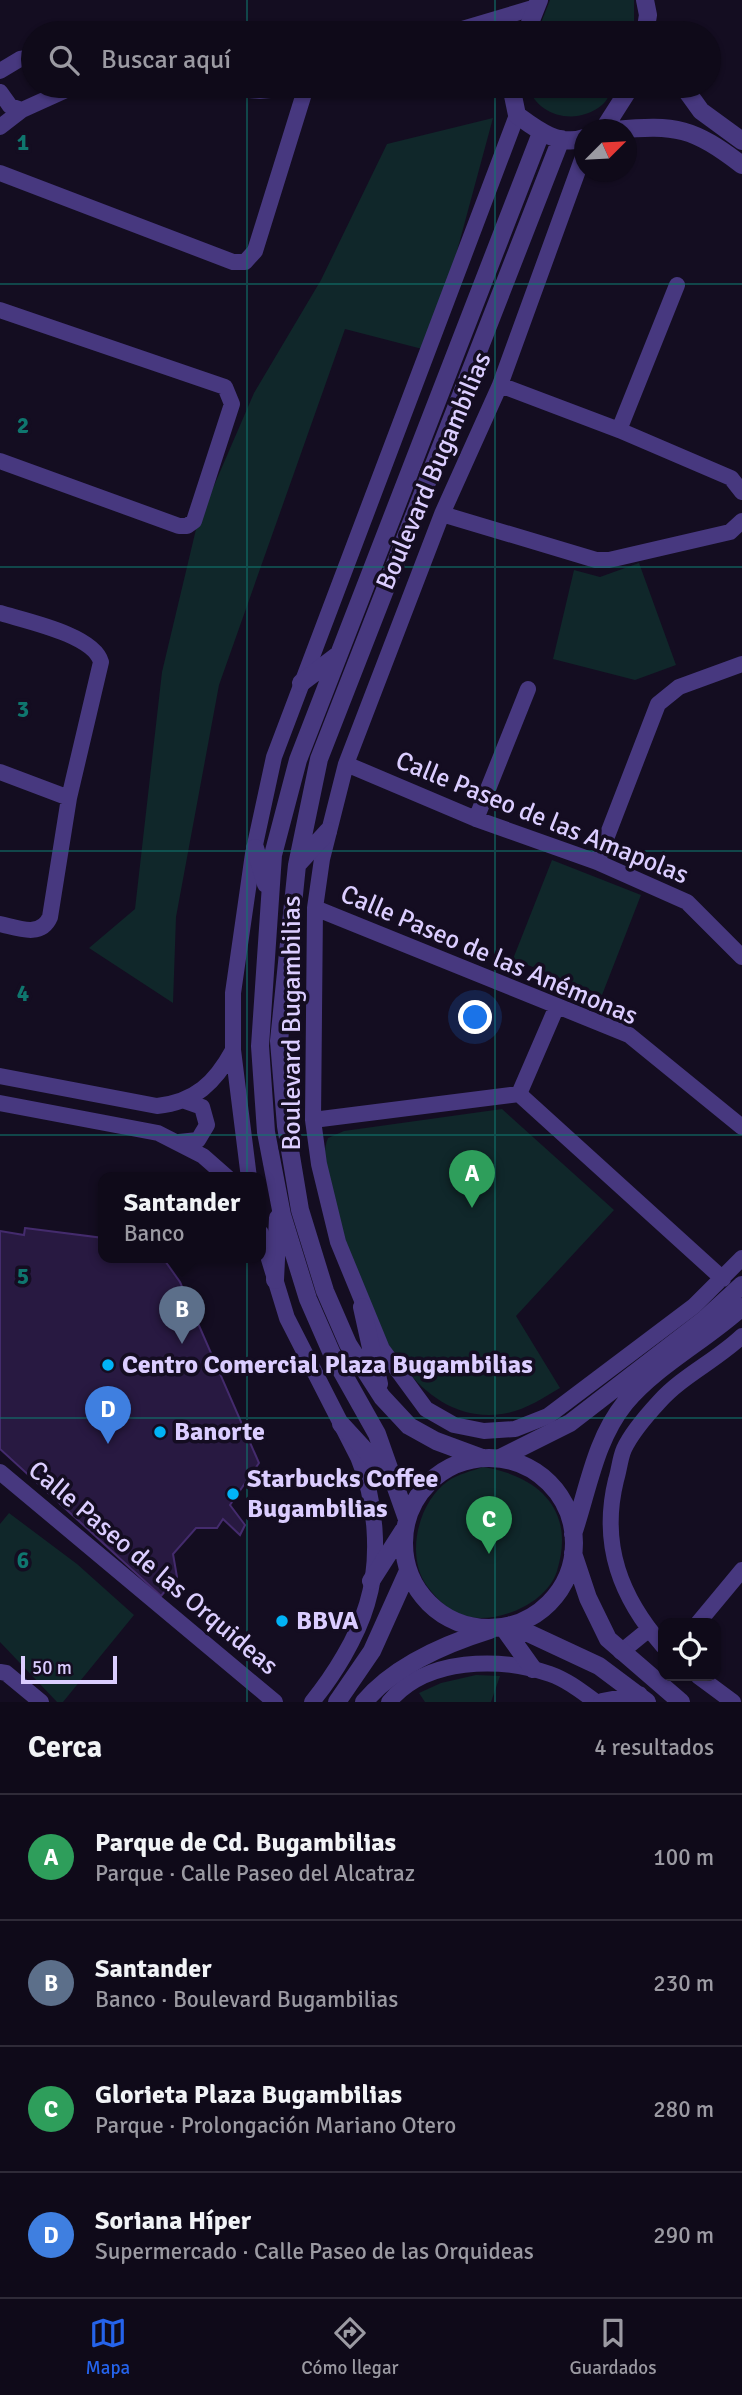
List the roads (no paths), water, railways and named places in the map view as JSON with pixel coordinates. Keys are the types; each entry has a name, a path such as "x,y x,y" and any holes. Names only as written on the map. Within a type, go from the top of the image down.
{"street":[{"path":"496,21 537,3"},
{"path":"530,21 537,3"},
{"path":"646,4 652,21"},
{"path":"2,72 21,59"},
{"path":"0,92 10,106 22,110"},
{"path":"0,127 22,110 48,98"},
{"path":"0,173 233,262 245,262 255,251 305,98"},
{"path":"512,98 517,115 541,133 561,139 574,138"},
{"path":"610,119 623,98"},
{"path":"692,98 701,111 736,136"},
{"name":"Boulevard Bugambilias","path":"248,1172 233,1049 233,993 255,848 274,757 517,115"},
{"path":"637,130 679,129 711,142 742,165"},
{"path":"711,142 723,132 736,136"},
{"name":"Boulevard Bugambilias","path":"406,1524 393,1475 377,1434 332,1354 308,1299 279,1197 265,1132 260,1046 273,855 298,760 541,133"},
{"name":"Boulevard Bugambilias","path":"491,1458 436,1441 409,1426 382,1397 348,1344 325,1291 300,1210 286,1126 279,1041 297,865 318,759 561,139"},
{"name":"Boulevard Bugambilias","path":"574,181 500,384 442,514 346,764 328,831 315,908 313,1120 318,1164 338,1242 362,1307 382,1349 426,1409 454,1425 484,1431 505,1430 548,1416 694,1306 742,1258"},
{"path":"620,430 677,285"},
{"path":"0,310 225,387 232,404 194,521 187,526 179,526 0,461"},
{"path":"500,384 620,430 731,478 742,492"},
{"path":"442,514 596,560 609,560 730,532 742,521"},
{"path":"0,612 86,642 98,653 100,671 69,798 50,917 45,925 30,930 0,924"},
{"path":"301,683 338,655"},
{"path":"597,862 658,704 679,687 742,664"},
{"path":"476,819 528,689"},
{"name":"Calle Paseo de las Amapolas","path":"346,764 476,819 597,862 687,902 742,957"},
{"path":"0,772 69,798"},
{"path":"297,865 328,831"},
{"path":"255,848 270,897"},
{"name":"Calle Paseo de las Anémonas","path":"315,908 629,1035 742,1127"},
{"path":"519,1094 557,1006"},
{"path":"0,1076 157,1106 185,1101 219,1075 233,1049"},
{"path":"313,1120 519,1094 723,1279"},
{"path":"179,1142 198,1140 207,1125 202,1107 185,1101"},
{"path":"0,1103 158,1133 203,1156 221,1172"},
{"path":"275,1280 279,1197"},
{"path":"266,1250 287,1318 367,1478 373,1511 371,1581 367,1604 338,1665 312,1702"},
{"path":"491,1458 570,1423 706,1318 742,1285"},
{"path":"362,1307 382,1397"},
{"path":"364,1702 400,1670 467,1637 530,1617 547,1605 559,1590 595,1458 624,1404 643,1385 717,1330 742,1307"},
{"path":"658,1641 629,1600 618,1571 612,1541 610,1507 624,1449 660,1400 742,1336"},
{"path":"341,1424 375,1461 393,1475"},
{"path":"371,1581 406,1524 415,1500 435,1477 462,1461 491,1458 519,1463 550,1483 569,1516 573,1543 588,1598 608,1639 681,1702"},
{"name":"Calle Paseo de las Orquideas","path":"0,1472 275,1702"},
{"path":"406,1524 404,1550 408,1571 419,1592 444,1615 476,1627 504,1626 599,1666 643,1699"},
{"path":"702,1618 742,1570"},
{"path":"338,1702 372,1651 408,1571"},
{"path":"504,1626 533,1670"},
{"path":"621,1652 648,1630"},
{"path":"389,1702 429,1675 471,1664 504,1664 533,1670 572,1684 596,1702"},
{"path":"0,1672 6,1673 41,1702"},
{"path":"705,1681 733,1702"},
{"path":"602,1702 643,1699"}],"place":[{"name":"Parque de Cd. Bugambilias","path":"472,1208"},
{"name":"Santander","path":"182,1344"},
{"name":"Centro Comercial Plaza Bugambilias","path":"108,1365"},
{"name":"Banorte","path":"160,1432"},
{"name":"Soriana Híper","path":"108,1444"},
{"name":"Starbucks Coffee Bugambilias","path":"233,1494"},
{"name":"Glorieta Plaza Bugambilias","path":"489,1554"},
{"name":"BBVA","path":"282,1621"}]}
